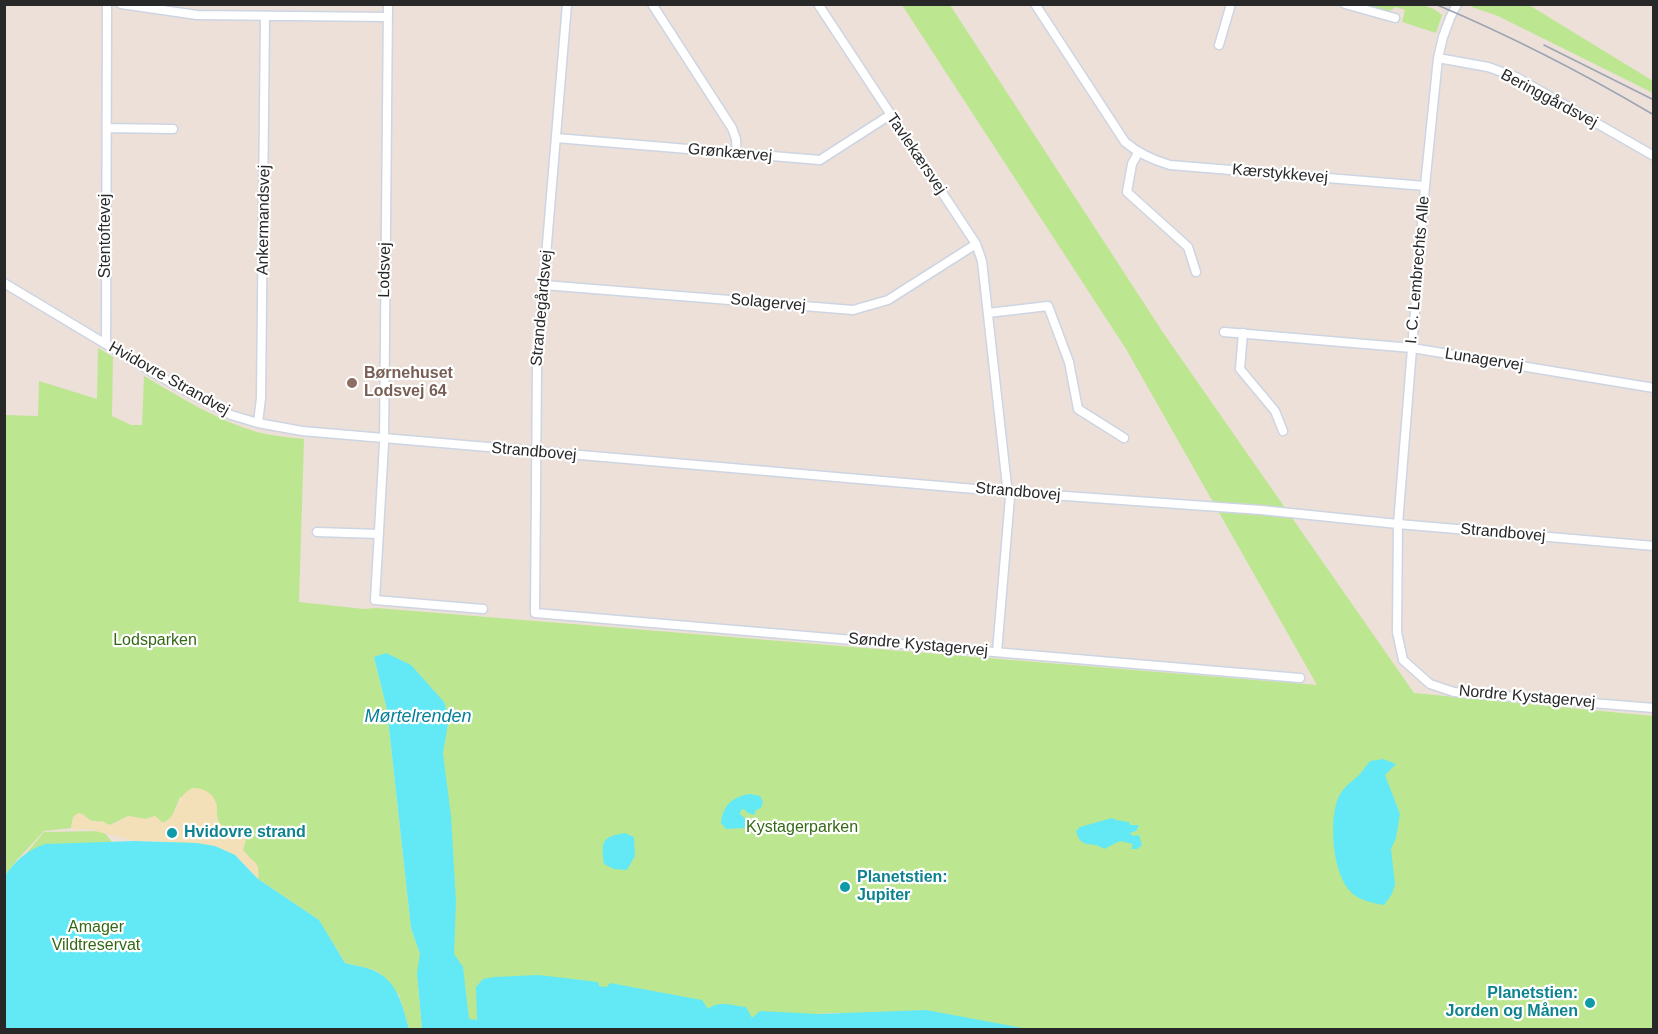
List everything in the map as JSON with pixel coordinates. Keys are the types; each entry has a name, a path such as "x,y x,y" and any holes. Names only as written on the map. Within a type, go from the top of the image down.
{"street":[{"name":"Stentoftevej","path":"105,344 107,4"},
{"path":"121,4 197,15 388,17"},
{"name":"Lodsvej","path":"388,4 384,438 375,600 483,609"},
{"name":"Strandegårdsvej","path":"535,613 537,364 567,4"},
{"path":"652,4 732,128 736,139 737,154"},
{"name":"Tavlekærsvej","path":"818,4 976,244 982,261 1007,486 1010,492 997,652"},
{"name":"Kærstykkevej","path":"1035,4 1125,142 1138,153 1170,165 1425,186"},
{"path":"1220,45 1231,4"},
{"path":"1345,4 1395,18"},
{"name":"I. C. Lembrechts Alle","path":"1398,524 1425,186 1438,58 1449,18 1457,4"},
{"name":"Ankermandsvej","path":"258,423 261,398 265,16"},
{"name":"Beringgårdsvej","path":"1438,58 1488,67 1516,78 1653,156"},
{"name":"Grønkærvej","path":"556,138 820,160 891,115"},
{"path":"107,128 173,129"},
{"path":"1138,153 1132,164 1127,192 1188,246 1196,272"},
{"name":"Solagervej","path":"544,285 853,310 888,300 976,244"},
{"name":"Hvidovre Strandvej","path":"4,283 105,344 231,415 258,423 302,431 384,438"},
{"path":"988,313 1048,306 1069,362 1078,409 1124,438"},
{"name":"Lunagervej","path":"1224,332 1412,348 1653,388"},
{"path":"1243,333 1240,369 1275,411 1283,431"},
{"name":"Strandbovej","path":"384,438 1010,492 1261,510 1653,546"},
{"name":"Nordre Kystagervej","path":"1398,524 1397,632 1404,660 1430,684 1454,692 1653,708"},
{"path":"317,532 378,534"},
{"name":"Søndre Kystagervej","path":"535,613 1300,678"}],"green space":[{"name":"Kystagerparken","path":"902,5 950,5 1164,334 1414,693 1653,716 1653,1029 999,1030 839,1013 814,1014 822,1030 423,1029 417,973 422,1029 409,1029 399,995 377,971 345,963 335,946 5,1029 5,879 44,832 103,831 117,848 200,840 322,926 319,920 258,879 258,867 243,850 245,832 239,828 222,826 217,816 216,804 180,797 172,817 163,823 155,816 146,819 128,816 110,825 73,817 71,828 44,831 5,876 5,415 38,416 39,381 97,399 98,348 113,357 112,416 131,425 142,425 144,376 199,407 242,427 257,432 304,439 299,602 1317,685 1126,349","holes":["374,657 447,712 420,953 411,928 387,710"]},
{"path":"1366,5 1423,5 1442,15 1436,33 1402,22 1405,10 1396,7 1389,11"},
{"path":"1473,5 1529,5 1653,81 1653,93 1498,16 1472,7"}],"sand":[{"name":"Hvidovre strand","path":"193,788 202,789 212,796 216,803 217,819 222,825 239,828 245,832 243,850 258,867 258,879 235,855 215,846 196,843 135,841 87,829 71,828 74,816 78,813 83,814 92,822 102,821 109,825 128,816 146,819 155,816 163,823 172,815 187,791"}],"water":[{"name":"Mørtelrenden","path":"386,653 411,665 444,702 449,718 443,753 451,816 456,902 454,954 463,967 469,1019 477,1020 476,987 483,979 539,975 598,982 599,986 607,987 610,983 702,1000 708,1009 721,1004 746,1007 752,1018 760,1011 818,1014 926,1010 1028,1029 422,1029 417,973 420,954 411,928 387,710 374,657"},
{"path":"1383,759 1396,764 1385,775 1400,814 1396,838 1391,849 1395,884 1392,894 1384,905 1360,898 1346,886 1336,862 1333,833 1336,806 1341,793 1370,761"},
{"path":"750,794 760,796 763,802 761,808 756,810 754,815 744,809 741,810 740,814 748,821 748,824 744,828 726,829 721,823 726,807 738,797"},
{"path":"1112,818 1129,822 1130,825 1139,825 1136,831 1130,833 1133,836 1139,835 1142,845 1137,849 1131,849 1133,844 1120,841 1104,849 1084,843 1078,837 1076,831 1080,827"},
{"path":"625,833 634,837 635,856 627,870 614,869 604,864 603,845 607,838"},
{"name":"Amager Vildtreservat","path":"135,841 196,843 215,846 235,855 258,879 319,920 345,963 373,970 390,983 399,997 409,1029 5,1029 5,876 22,857 45,844"}],"tram line":[{"path":"1435,4 1546,56 1654,115"},
{"path":"1544,45 1654,100"}],"place":[{"name":"Børnehuset Lodsvej 64","path":"352,383"},
{"name":"Hvidovre strand","path":"172,833"},
{"name":"Planetstien: Jupiter","path":"845,887"},
{"name":"Planetstien: Jorden og Månen","path":"1590,1003"}],"park label":[{"name":"Lodsparken","path":"155,641"}]}
